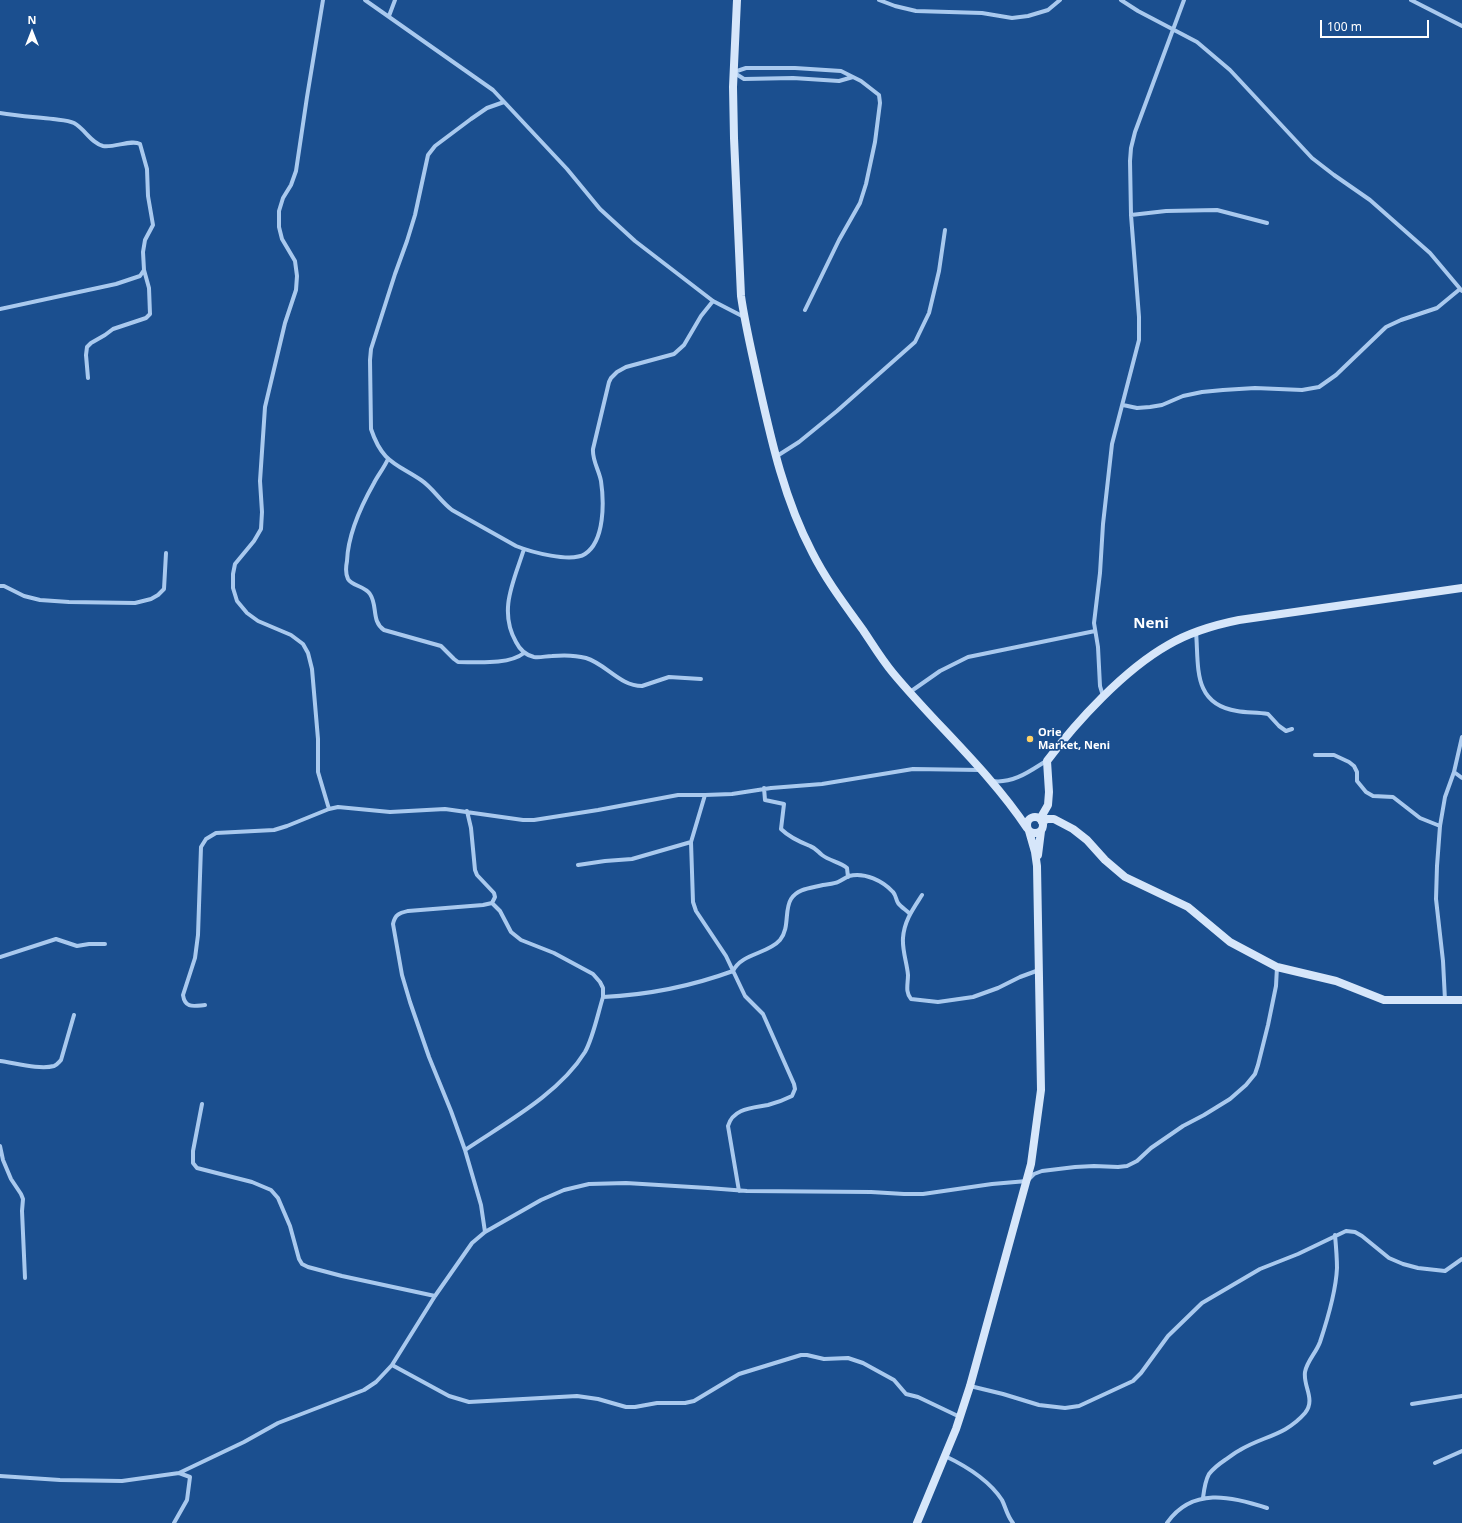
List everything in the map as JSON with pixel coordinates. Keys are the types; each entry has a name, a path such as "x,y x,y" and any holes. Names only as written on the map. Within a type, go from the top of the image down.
{"street":[{"path":"324,0 296,171 291,185 283,198 279,211 279,227 282,239 295,261 297,276 296,290 285,323 265,407 260,481 262,512 261,529 254,542 235,564 233,588 237,601 247,613 258,621 291,635 303,644 308,653 312,669 318,738 318,772 329,809"},
{"path":"365,0 493,90 567,169 600,209 636,241 713,301 744,317"},
{"path":"389,16 395,0"},
{"path":"737,0 733,72 734,138 741,296 744,317 764,409 782,476 798,521 811,552 822,572 893,673 1015,810 1028,830 1034,833 1041,831"},
{"path":"879,0 916,11 982,13 1012,18 1028,16 1048,10 1060,0"},
{"path":"1121,0 1138,11 1197,42 1230,70 1312,158 1370,200 1430,253 1461,290 1437,308 1401,320 1386,327 1336,374 1319,387 1302,390 1255,388 1216,390 1183,396 1150,407 1137,408 1123,405"},
{"path":"1103,697 1100,686 1098,647 1094,623 1112,444 1139,340 1139,317 1130,215 1131,148 1135,132 1184,0"},
{"path":"1411,0 1462,26"},
{"path":"733,72 746,68 795,68 841,71 870,87 879,95 880,103 870,165 860,203 805,310"},
{"path":"733,72 744,79 793,78 839,81 853,77"},
{"path":"504,102 487,108 471,119 439,142 428,155 415,215 379,323 371,355 372,429 374,438 382,453 388,459 421,481 452,510 524,549 568,557 585,554 590,548 600,529 603,512 600,480 592,455 609,382 617,372 626,367 674,354 684,346 701,316 713,301"},
{"path":"0,113 63,120 74,123 97,144 103,146 132,142 137,142 140,144 147,169 148,196 153,220 153,225 144,245 144,270 149,288 150,314 146,318 113,329 87,347 86,355 88,378"},
{"path":"1130,215 1166,211 1217,210 1267,223"},
{"path":"777,456 799,442 832,415 915,342 929,313 939,269 945,230"},
{"path":"0,309 116,284 140,276 144,270"},
{"path":"388,459 367,496 356,522 350,541 346,570 347,577 350,582 365,589 370,594 373,601 377,623 384,630 441,646 458,662 508,660 519,657 524,653"},
{"path":"524,549 508,597 507,606 508,623 513,637 519,648 524,653 534,657 565,656 586,658 600,665 626,682 638,686 670,677 701,678"},
{"path":"0,586 4,586 24,596 40,600 135,603 151,599 164,589 166,554"},
{"path":"990,781 1008,781 1024,775 1047,761 1060,743 1103,697 1127,676 1167,645 1196,631 1215,624 1265,615 1462,588"},
{"path":"910,692 940,671 968,657 1096,631"},
{"path":"1196,631 1199,678 1202,688 1208,697 1216,704 1225,708 1237,711 1268,714 1286,731 1292,729"},
{"path":"1445,1000 1443,961 1436,899 1440,826 1445,797 1454,772 1462,737"},
{"path":"1315,755 1334,755 1349,762 1354,766 1357,772 1357,781 1366,792 1373,796 1393,797 1420,818 1440,826"},
{"path":"1039,819 1048,805 1049,792 1047,761"},
{"path":"205,1005 186,1005 183,995 195,958 198,935 201,847 203,842 210,835 216,833 274,830 329,809 350,808 390,812 445,809 523,820 534,820 598,810 678,794 732,794 764,788 822,784 913,769 980,770"},
{"path":"1454,772 1462,778"},
{"path":"764,788 765,800 783,803 785,805 781,829 799,842 818,850 822,856 842,864 847,868 848,877"},
{"path":"705,795 690,842 693,902 696,911 726,956 745,996 763,1014 795,1089 792,1096 778,1102 745,1109 730,1120 728,1126 739,1191"},
{"path":"1015,810 1039,819 1043,828 1041,831 1037,866"},
{"path":"467,811 471,828 475,870 477,875 494,893 495,897 492,903"},
{"path":"917,1523 945,1456 970,1386 1031,1164 1041,1090 1037,866 1035,852 1028,830 1027,822 1029,819 1054,819 1073,829 1087,840 1105,860 1124,876 1188,907 1230,942 1277,967 1336,981 1384,1000 1462,1000"},
{"path":"578,865 632,859 690,842"},
{"path":"603,996 629,994 689,985 733,971 735,966 740,961 779,941 783,936 788,920 790,902 797,892 804,889 837,882 848,877 870,877 883,883 894,894 897,903 909,913"},
{"path":"922,895 909,913 903,938 908,974 907,992 911,999 938,1002 973,998 1039,970"},
{"path":"465,1150 531,1105 563,1078 585,1051 603,996 603,988 593,974 554,953 521,940 511,932 500,911 492,903"},
{"path":"485,1232 481,1205 465,1150 429,1057 410,1002 402,975 393,924 394,918 398,914 408,911 492,903"},
{"path":"0,956 56,939 77,946 104,944"},
{"path":"0,1476 60,1480 122,1481 178,1473 230,1449 278,1423 364,1390 376,1382 392,1365 435,1296 472,1244 485,1232 541,1200 564,1190 589,1184 626,1184 668,1185 739,1191 923,1194 992,1184 1027,1181 1034,1174 1042,1171 1081,1167 1127,1166 1137,1161 1151,1148 1183,1126 1204,1115 1230,1098 1246,1085 1255,1074 1268,1025 1276,986 1277,967"},
{"path":"0,1061 54,1066 61,1060 74,1015"},
{"path":"202,1104 193,1151 193,1163 197,1168 252,1182 271,1190 278,1198 283,1209 290,1226 296,1254 302,1264 342,1276 435,1296"},
{"path":"0,1146 3,1160 11,1179 23,1199 22,1211 25,1278"},
{"path":"970,1386 1039,1405 1065,1408 1079,1406 1133,1381 1141,1373 1168,1336 1202,1304 1260,1269 1298,1254 1346,1231 1355,1232 1362,1236 1389,1258 1418,1268 1445,1271 1462,1259"},
{"path":"1203,1498 1205,1485 1209,1474 1218,1465 1240,1449 1278,1434 1292,1425 1305,1412 1310,1404 1310,1396 1305,1378 1305,1372 1308,1363 1319,1345 1333,1291 1337,1269 1336,1235"},
{"path":"392,1365 449,1396 469,1402 576,1396 598,1399 626,1407 635,1407 657,1403 685,1403 694,1401 739,1374 801,1355 824,1359 848,1358 863,1363 894,1380 906,1394 918,1397 960,1417"},
{"path":"1412,1404 1462,1396"},
{"path":"1435,1463 1462,1451"},
{"path":"945,1456 961,1463 981,1478 1002,1501 1013,1523"},
{"path":"174,1523 187,1500 190,1477 178,1473"},
{"path":"1167,1523 1180,1508 1189,1502 1203,1498 1218,1497 1235,1499 1267,1508"}],"place":[{"name":"Orie Market, Neni","path":"1030,739"}],"district":[{"name":"Neni","path":"1151,624"}]}
